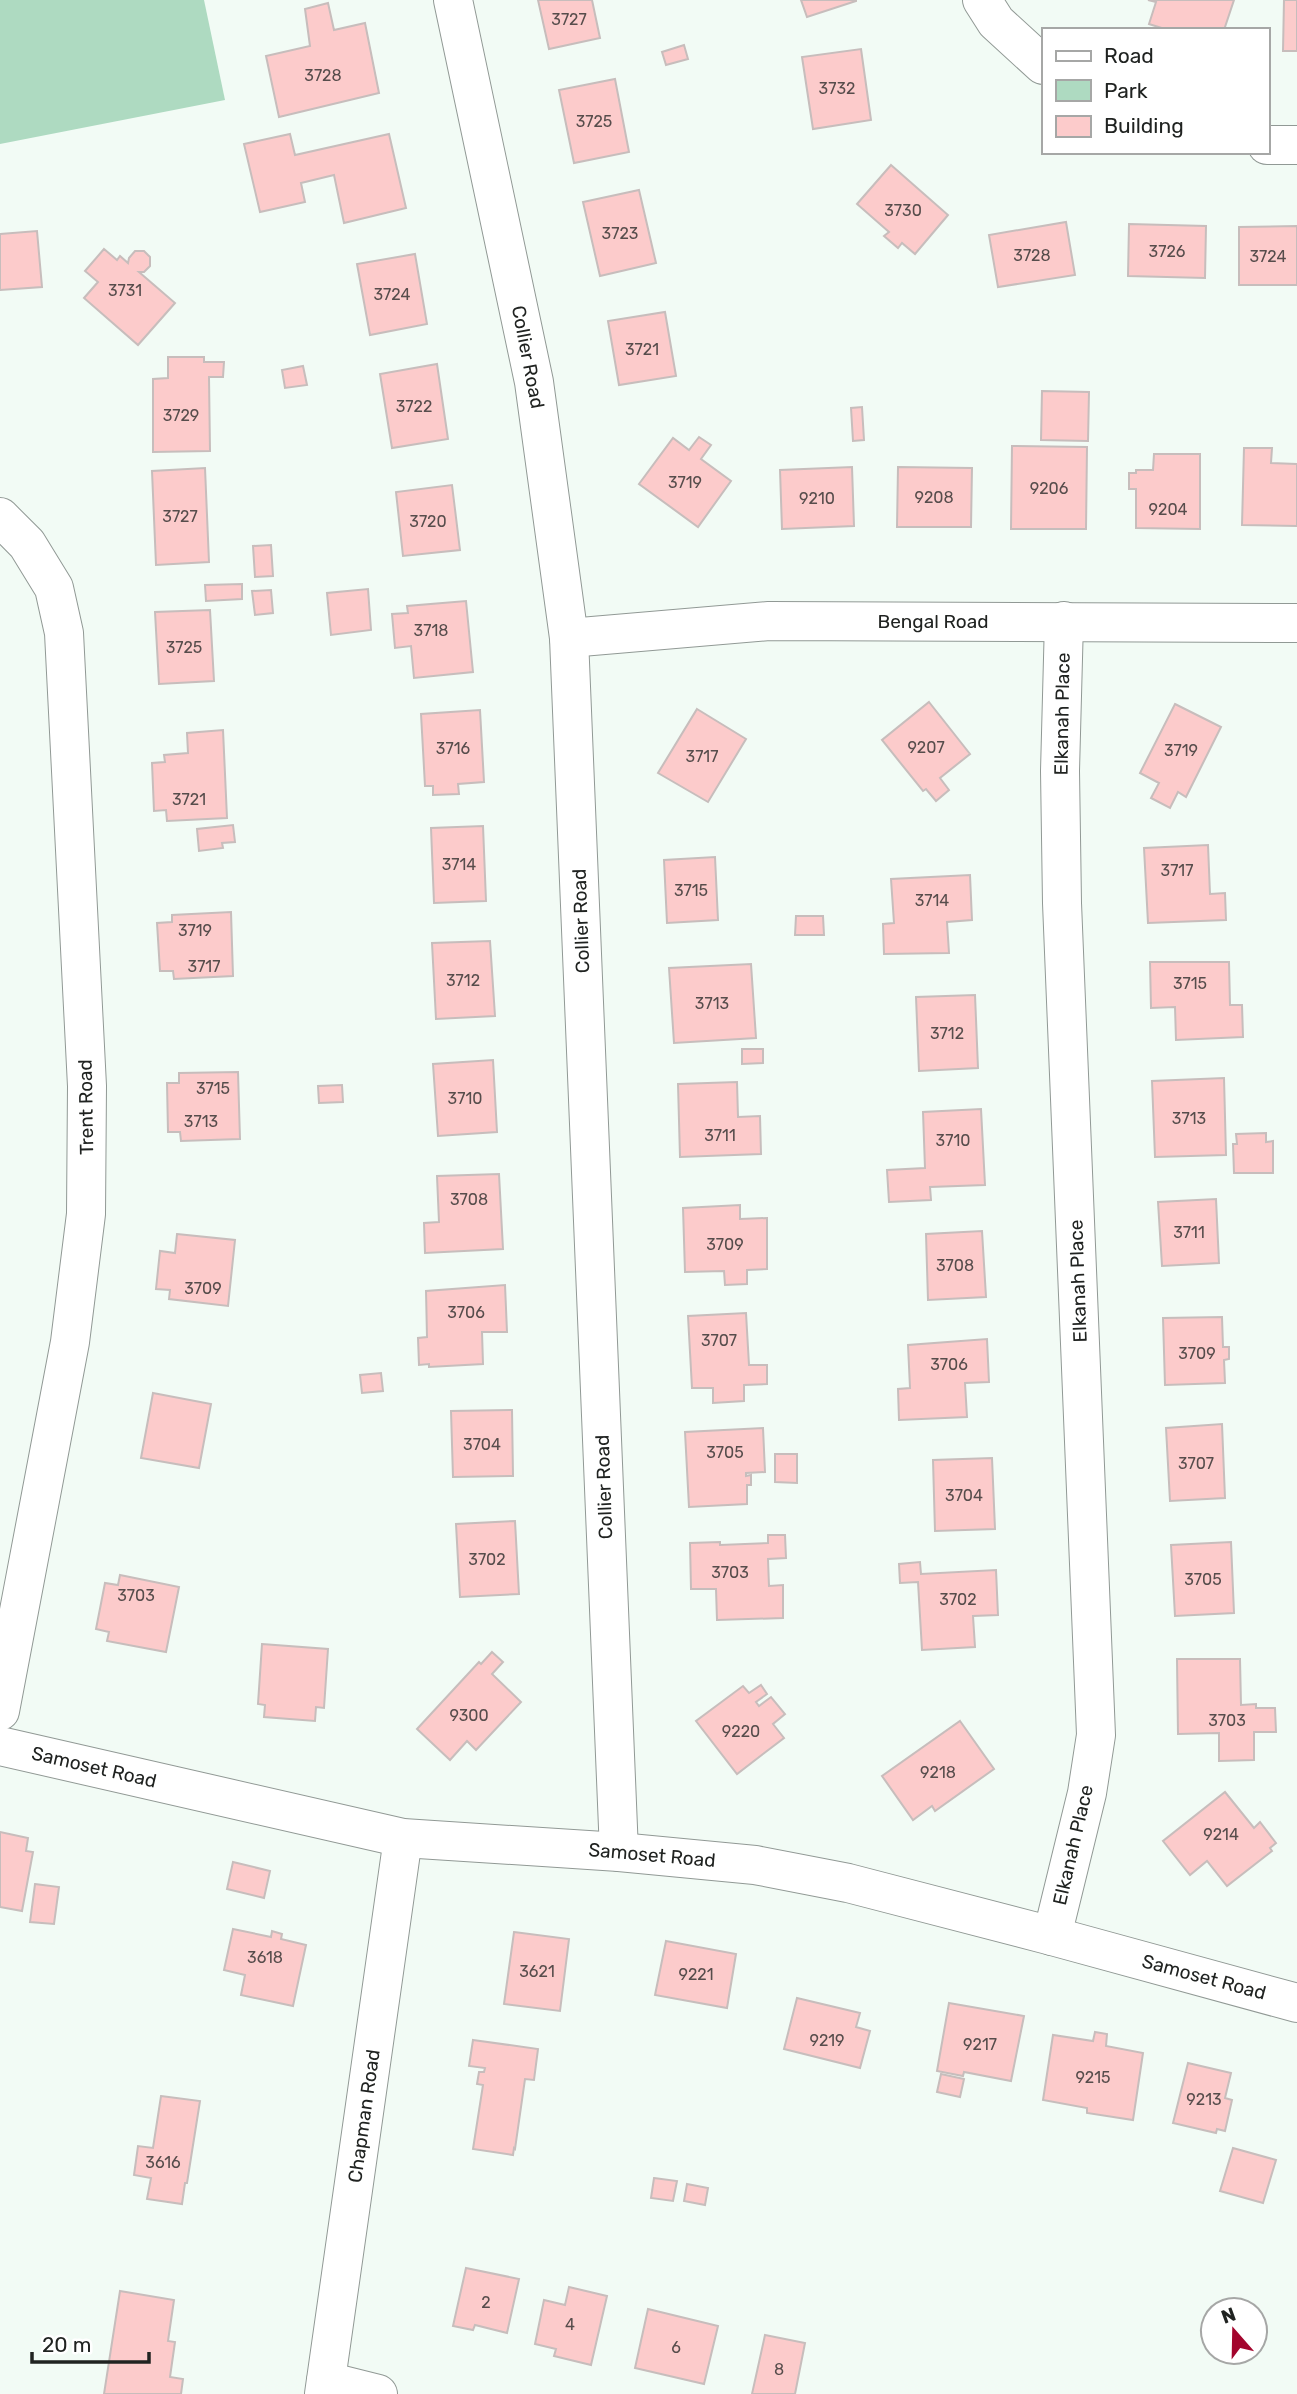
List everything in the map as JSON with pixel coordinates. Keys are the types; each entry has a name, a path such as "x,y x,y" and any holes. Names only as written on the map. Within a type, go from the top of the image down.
{"street":[{"name":"Collier Road","path":"453,0 534,382 569,638 619,1852"},
{"path":"982,0 996,22 1042,64"},
{"path":"1269,145 1297,145"},
{"name":"Trent Road","path":"0,517 27,544 54,588 64,633 87,1111 86,1214 70,1342 0,1711"},
{"name":"Bengal Road","path":"569,638 769,621 1297,623"},
{"name":"Elkanah Place","path":"1052,1936 1087,1793 1096,1735 1062,903 1060,771 1064,621"},
{"name":"Samoset Road","path":"0,1746 403,1838 619,1852 755,1865 848,1884 1297,2003"},
{"name":"Chapman Road","path":"325,2387 403,1838"},
{"path":"325,2387 378,2394"}],"green space":[{"path":"0,0 204,0 225,100 0,144"}],"building":[{"path":"538,0 592,0 600,38 549,49"},
{"path":"801,0 856,0 856,1 807,17"},
{"path":"1148,0 1234,0 1225,28 1162,28 1149,24 1156,2"},
{"path":"1284,0 1297,0 1297,51 1283,51"},
{"path":"328,3 334,30 365,23 379,93 279,117 266,56 310,46 305,9"},
{"path":"684,45 688,59 666,65 662,52"},
{"path":"861,49 871,120 813,129 802,57"},
{"path":"615,79 629,152 574,163 559,90"},
{"path":"290,134 295,155 389,134 406,208 344,223 334,175 301,183 305,202 260,212 244,144"},
{"path":"891,165 948,215 915,254 902,243 898,248 884,236 889,232 857,204"},
{"path":"639,190 656,263 600,276 583,202"},
{"path":"1066,222 1075,275 998,287 989,235"},
{"path":"1129,224 1206,226 1205,278 1128,276"},
{"path":"1297,226 1297,285 1239,285 1239,227"},
{"path":"37,231 42,287 0,290 0,234"},
{"path":"104,249 117,260 120,256 128,263 135,251 144,251 150,257 150,266 144,272 139,272 175,303 138,345 84,298 98,282 85,271"},
{"path":"415,254 427,324 370,335 357,264"},
{"path":"665,312 676,376 619,385 608,321"},
{"path":"168,357 204,357 204,362 224,362 223,377 209,377 210,451 153,452 153,379 168,378"},
{"path":"437,364 448,439 392,448 380,374"},
{"path":"303,366 307,385 285,388 282,370"},
{"path":"1042,391 1089,392 1088,441 1041,440"},
{"path":"862,407 864,440 853,441 851,408"},
{"path":"699,437 711,445 701,459 731,481 698,527 639,484 673,438 689,450"},
{"path":"1012,446 1087,447 1086,529 1011,529"},
{"path":"1244,448 1272,448 1271,463 1297,464 1297,526 1242,525"},
{"path":"1154,454 1200,454 1200,529 1136,528 1136,489 1129,489 1129,473 1136,473 1136,470 1153,470"},
{"path":"852,467 854,526 782,529 780,470"},
{"path":"898,467 972,468 971,527 897,527"},
{"path":"205,468 209,562 156,565 152,471"},
{"path":"452,485 460,550 403,556 396,492"},
{"path":"271,545 273,576 255,577 253,546"},
{"path":"242,584 242,599 206,601 205,585"},
{"path":"368,589 371,630 331,635 327,593"},
{"path":"271,590 273,613 255,615 252,591"},
{"path":"466,601 473,672 414,678 411,646 395,648 392,614 408,613 407,606"},
{"path":"210,610 214,681 159,684 155,612"},
{"path":"929,702 970,754 940,778 949,790 936,801 926,789 923,791 882,740"},
{"path":"1175,704 1221,727 1186,797 1178,792 1170,808 1151,798 1159,783 1140,773"},
{"path":"697,709 746,739 708,802 658,773"},
{"path":"480,710 484,782 458,784 459,794 433,795 433,786 425,786 421,714"},
{"path":"223,730 227,818 167,821 166,810 154,811 152,763 165,762 164,755 188,753 187,733"},
{"path":"233,825 235,842 222,843 223,848 199,851 197,829"},
{"path":"483,826 486,901 434,903 431,828"},
{"path":"1208,845 1210,894 1225,893 1226,920 1148,923 1144,848"},
{"path":"715,857 718,920 667,923 664,860"},
{"path":"970,875 972,920 947,922 949,953 884,954 883,924 894,923 891,879"},
{"path":"231,912 233,976 174,979 173,971 160,971 157,923 172,922 172,915"},
{"path":"796,916 823,916 824,935 795,935"},
{"path":"490,941 495,1016 436,1019 432,943"},
{"path":"1150,962 1229,962 1230,1005 1242,1005 1243,1037 1176,1040 1175,1007 1151,1008"},
{"path":"751,964 756,1038 674,1043 669,968"},
{"path":"975,995 978,1068 919,1071 916,997"},
{"path":"742,1049 763,1049 763,1063 742,1064"},
{"path":"493,1060 497,1132 438,1136 433,1064"},
{"path":"238,1072 240,1139 181,1141 180,1132 168,1132 167,1083 179,1083 179,1073"},
{"path":"1224,1078 1226,1155 1155,1157 1152,1081"},
{"path":"737,1082 738,1117 760,1116 761,1154 680,1157 678,1084"},
{"path":"342,1085 343,1102 319,1103 318,1086"},
{"path":"981,1109 985,1185 930,1187 931,1200 889,1202 887,1170 925,1168 923,1112"},
{"path":"1266,1133 1266,1142 1273,1141 1273,1173 1234,1173 1233,1144 1237,1144 1236,1134"},
{"path":"499,1174 503,1249 425,1253 424,1223 439,1222 437,1176"},
{"path":"1216,1199 1219,1263 1162,1266 1158,1202"},
{"path":"740,1205 740,1219 767,1218 767,1269 747,1270 747,1284 725,1285 724,1271 685,1272 683,1208"},
{"path":"982,1231 986,1297 928,1300 926,1234"},
{"path":"177,1234 235,1240 228,1306 169,1299 170,1290 156,1289 160,1251 175,1253"},
{"path":"505,1285 507,1332 482,1332 483,1364 429,1367 429,1364 419,1365 418,1338 427,1337 426,1291"},
{"path":"746,1313 749,1365 767,1365 767,1384 744,1385 744,1401 713,1403 713,1388 692,1388 688,1316"},
{"path":"1222,1317 1223,1347 1229,1347 1229,1359 1224,1360 1225,1383 1165,1385 1163,1318"},
{"path":"987,1339 989,1382 965,1383 967,1417 899,1420 898,1389 910,1388 908,1345"},
{"path":"381,1373 383,1391 362,1393 360,1375"},
{"path":"153,1393 211,1404 199,1468 141,1458"},
{"path":"512,1410 513,1476 453,1477 451,1411"},
{"path":"1222,1424 1225,1498 1170,1501 1166,1428"},
{"path":"763,1428 765,1472 746,1473 746,1476 751,1475 751,1485 747,1485 747,1504 689,1507 685,1432"},
{"path":"775,1454 797,1454 797,1483 775,1482"},
{"path":"992,1458 995,1529 935,1531 933,1460"},
{"path":"515,1521 519,1594 460,1597 456,1524"},
{"path":"768,1535 785,1535 786,1558 768,1559 769,1586 783,1585 783,1618 717,1620 716,1589 691,1589 690,1543 768,1543"},
{"path":"1231,1542 1234,1613 1175,1616 1171,1545"},
{"path":"920,1562 921,1574 996,1570 998,1615 973,1616 975,1647 922,1650 918,1582 900,1583 899,1564"},
{"path":"120,1575 179,1587 166,1652 107,1641 109,1632 96,1629 105,1583 118,1585"},
{"path":"262,1644 328,1649 324,1708 316,1707 315,1721 264,1717 265,1705 258,1704"},
{"path":"492,1652 503,1662 492,1674 521,1702 476,1750 467,1741 450,1760 417,1729 479,1662 481,1664"},
{"path":"1177,1659 1240,1659 1241,1705 1256,1704 1256,1708 1275,1708 1276,1732 1254,1732 1254,1760 1219,1761 1219,1733 1178,1734"},
{"path":"761,1685 767,1694 756,1702 759,1706 771,1697 785,1714 773,1724 784,1738 737,1774 696,1721 743,1686 749,1693"},
{"path":"960,1721 994,1769 935,1811 932,1806 913,1820 882,1776"},
{"path":"1225,1792 1254,1828 1260,1822 1276,1843 1270,1848 1272,1851 1227,1886 1207,1861 1190,1875 1163,1841"},
{"path":"0,1832 28,1838 26,1851 33,1852 22,1911 0,1907"},
{"path":"233,1862 270,1871 264,1898 227,1889"},
{"path":"35,1884 59,1887 54,1924 30,1922"},
{"path":"233,1929 271,1937 272,1931 282,1934 281,1939 306,1945 293,2006 241,1995 245,1975 224,1970"},
{"path":"514,1932 569,1939 560,2011 504,2004"},
{"path":"666,1941 736,1954 727,2008 655,1995"},
{"path":"797,1998 860,2013 856,2027 870,2031 860,2068 784,2049"},
{"path":"949,2003 1024,2016 1011,2081 964,2072 963,2076 937,2071"},
{"path":"1095,2032 1107,2034 1106,2046 1143,2053 1133,2120 1087,2113 1087,2108 1043,2100 1053,2035 1093,2041"},
{"path":"473,2040 538,2049 534,2080 525,2079 513,2155 473,2149 483,2085 477,2084 479,2072 484,2072 485,2068 469,2066"},
{"path":"1188,2063 1231,2073 1225,2098 1232,2100 1225,2131 1217,2129 1216,2133 1173,2123"},
{"path":"941,2074 964,2079 960,2097 937,2092"},
{"path":"161,2096 200,2101 182,2204 147,2199 151,2178 134,2175 138,2146 153,2148"},
{"path":"1233,2148 1276,2160 1263,2203 1220,2191"},
{"path":"654,2178 677,2181 673,2201 651,2198"},
{"path":"687,2184 708,2188 705,2205 684,2201"},
{"path":"466,2268 519,2279 507,2333 475,2325 473,2330 453,2326"},
{"path":"569,2287 607,2296 591,2365 554,2356 556,2349 535,2344 544,2300 565,2305"},
{"path":"120,2291 174,2300 168,2341 175,2342 170,2377 183,2379 181,2394 104,2394"},
{"path":"648,2309 718,2326 704,2384 635,2368"},
{"path":"765,2335 805,2343 795,2394 752,2394"}]}
